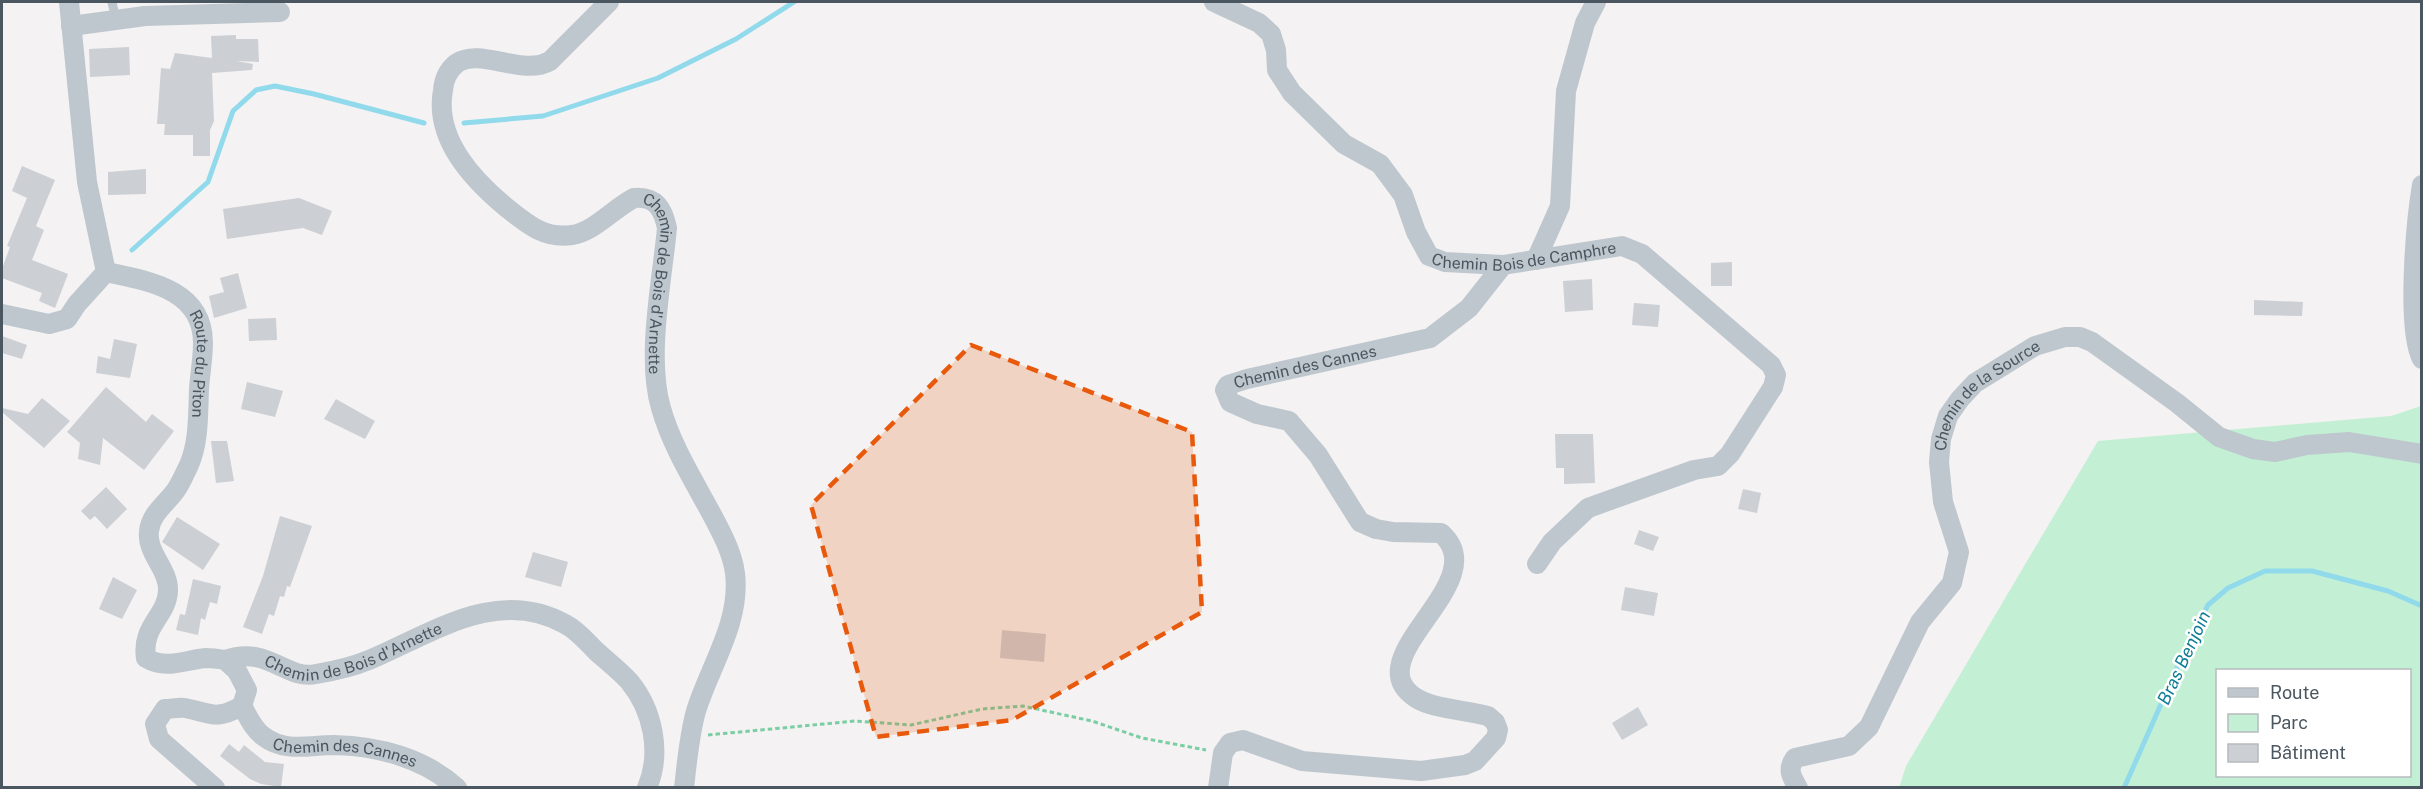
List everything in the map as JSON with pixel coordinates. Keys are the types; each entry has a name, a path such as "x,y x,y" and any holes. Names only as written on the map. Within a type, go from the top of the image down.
{"street":[{"path":"2,314 49,324 67,319 77,304 106,272 87,182 69,2"},
{"name":"Chemin de Bois d'Arnette","path":"609,2 550,61 542,66 524,66 474,59 459,62 449,70 440,104 445,129 458,156 482,187 532,228 546,234 574,235 589,228 634,198 651,199 664,212 667,228 654,355 656,383 661,409 678,452 729,551 735,572 736,598 732,618 696,712 688,746 684,788"},
{"name":"Chemin Bois de Camphre","path":"1214,2 1259,23 1270,34 1276,50 1277,70 1292,93 1344,144 1380,164 1403,195 1416,232 1429,256 1445,262 1503,265 1622,246 1642,254 1771,365 1776,375 1773,387 1730,454 1718,466 1694,470 1588,508 1552,542 1537,564"},
{"path":"1536,260 1560,206 1566,91 1585,23 1596,2"},
{"path":"71,26 114,11 145,16 280,12"},
{"path":"2421,185 2415,227 2415,328 2421,359"},
{"name":"Chemin des Cannes","path":"1223,753 1230,743 1243,740 1302,761 1421,771 1465,765 1484,753 1496,738 1498,730 1496,722 1488,716 1417,699 1403,687 1398,673 1402,656 1444,592 1451,576 1452,548 1448,539 1441,533 1393,532 1376,529 1360,522 1318,455 1289,421 1257,414 1230,402 1225,390 1228,385 1247,379 1430,338 1469,308 1503,265"},
{"name":"Route du Piton","path":"106,272 157,283 188,303 200,321 203,342 196,435 190,462 176,489 157,512 149,531 152,550 162,567 169,590 166,601 149,629 144,645 146,658 156,664 177,664 206,658 225,660"},
{"name":"Chemin de la Source","path":"1798,788 1790,774 1790,765 1795,758 1849,746 1869,728 1920,622 1952,583 1959,552 1943,502 1939,462 1941,439 1948,416 1960,399 1976,383 2035,346 2065,337 2080,337 2092,342 2177,403 2219,437 2253,449 2275,452 2327,442 2349,442 2421,454"},
{"name":"Chemin de Bois d'Arnette","path":"225,660 236,656 260,656 297,673 312,675 340,670 366,661 466,616 499,609 518,609 537,613 565,624 577,632 631,683 646,711 652,729 654,772 647,788"},
{"path":"215,788 159,739 155,724 165,709 184,708 208,716 228,714 242,706 247,690 237,672 225,660"},
{"name":"Chemin des Cannes","path":"242,706 262,736 278,744 296,748 352,746 409,757 447,778 458,788"},
{"path":"1218,788 1223,753"}],"path":[{"path":"688,746 706,735 855,721 911,725 982,709 1023,706 1092,721 1142,738 1223,753"}],"highlighted area":[{"path":"971,345 1192,432 1202,612 1012,720 876,737 811,505"}],"green space":[{"path":"2421,406 2421,787 1899,788 1906,766 2098,441 2391,416"}],"building":[{"path":"236,35 236,39 258,39 259,62 236,61 253,64 252,70 212,73 214,121 210,130 210,156 193,156 193,135 164,135 165,124 157,124 161,68 170,69 175,53 212,58 211,36"},
{"path":"129,47 130,75 90,77 89,49"},
{"path":"22,166 55,180 36,226 44,230 32,260 68,274 55,308 39,301 42,293 2,278 2,269 10,247 7,246 27,198 12,191"},
{"path":"146,169 146,194 108,195 108,172"},
{"path":"299,198 332,211 322,235 303,228 227,239 223,209"},
{"path":"1732,262 1732,286 1711,286 1711,263"},
{"path":"238,273 247,308 214,318 209,296 224,292 220,278"},
{"path":"1592,279 1593,310 1565,312 1563,281"},
{"path":"2254,300 2303,302 2302,316 2254,315"},
{"path":"1634,303 1660,305 1658,327 1632,325"},
{"path":"276,318 277,340 249,341 248,319"},
{"path":"2,336 27,345 22,359 2,353"},
{"path":"114,339 137,344 130,378 96,373 98,356 110,359"},
{"path":"247,382 283,391 275,417 241,409"},
{"path":"106,387 146,422 152,414 174,431 144,470 103,438 100,465 78,459 80,443 67,432"},
{"path":"42,398 70,421 44,448 2,412 2,408 28,414"},
{"path":"336,399 375,421 365,439 324,419"},
{"path":"1555,434 1593,434 1595,483 1564,484 1564,468 1556,468"},
{"path":"211,441 227,441 234,481 216,483"},
{"path":"106,487 127,509 107,529 95,516 90,520 81,511"},
{"path":"1743,489 1761,493 1757,513 1738,509"},
{"path":"280,516 312,526 290,587 287,586 284,597 280,596 274,616 269,614 262,634 243,627 263,576"},
{"path":"177,517 220,544 203,570 162,542"},
{"path":"1639,530 1659,537 1653,551 1634,544"},
{"path":"533,552 568,562 561,587 525,577"},
{"path":"113,577 137,590 122,619 99,609"},
{"path":"193,579 221,586 217,604 210,602 205,620 201,618 198,635 176,630 180,614 185,615"},
{"path":"1625,587 1658,593 1654,616 1621,610"},
{"path":"1002,630 1046,634 1044,662 1000,658"},
{"path":"1638,707 1648,725 1622,740 1612,723"},
{"path":"229,744 239,752 244,745 265,762 284,764 281,787 261,784 250,779 220,756"}],"waterway":[{"path":"464,123 543,116 658,78 736,39 794,2"},
{"path":"132,250 208,182 233,111 256,90 275,86 424,123"},
{"name":"Bras Benjoin","path":"2124,788 2180,661 2208,605 2228,588 2265,571 2312,571 2388,591 2422,606"}]}
